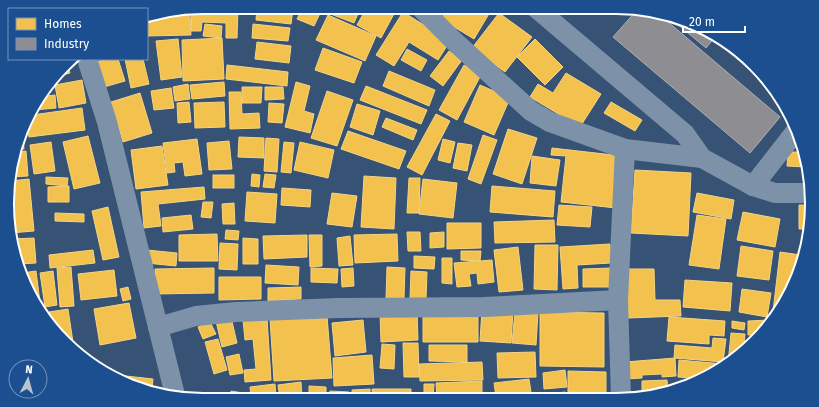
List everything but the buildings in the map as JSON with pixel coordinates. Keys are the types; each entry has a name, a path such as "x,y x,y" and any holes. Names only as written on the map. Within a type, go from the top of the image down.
{"street":[{"path":"427,14 454,41 531,111 550,122 625,149 702,158 753,186 776,193 805,193"},
{"path":"542,14 685,134 702,158"},
{"path":"86,60 107,122 174,390"},
{"path":"753,186 792,135"},
{"path":"621,393 618,300 625,149"},
{"path":"158,327 196,316 236,312 338,308 484,307 618,300"}]}
